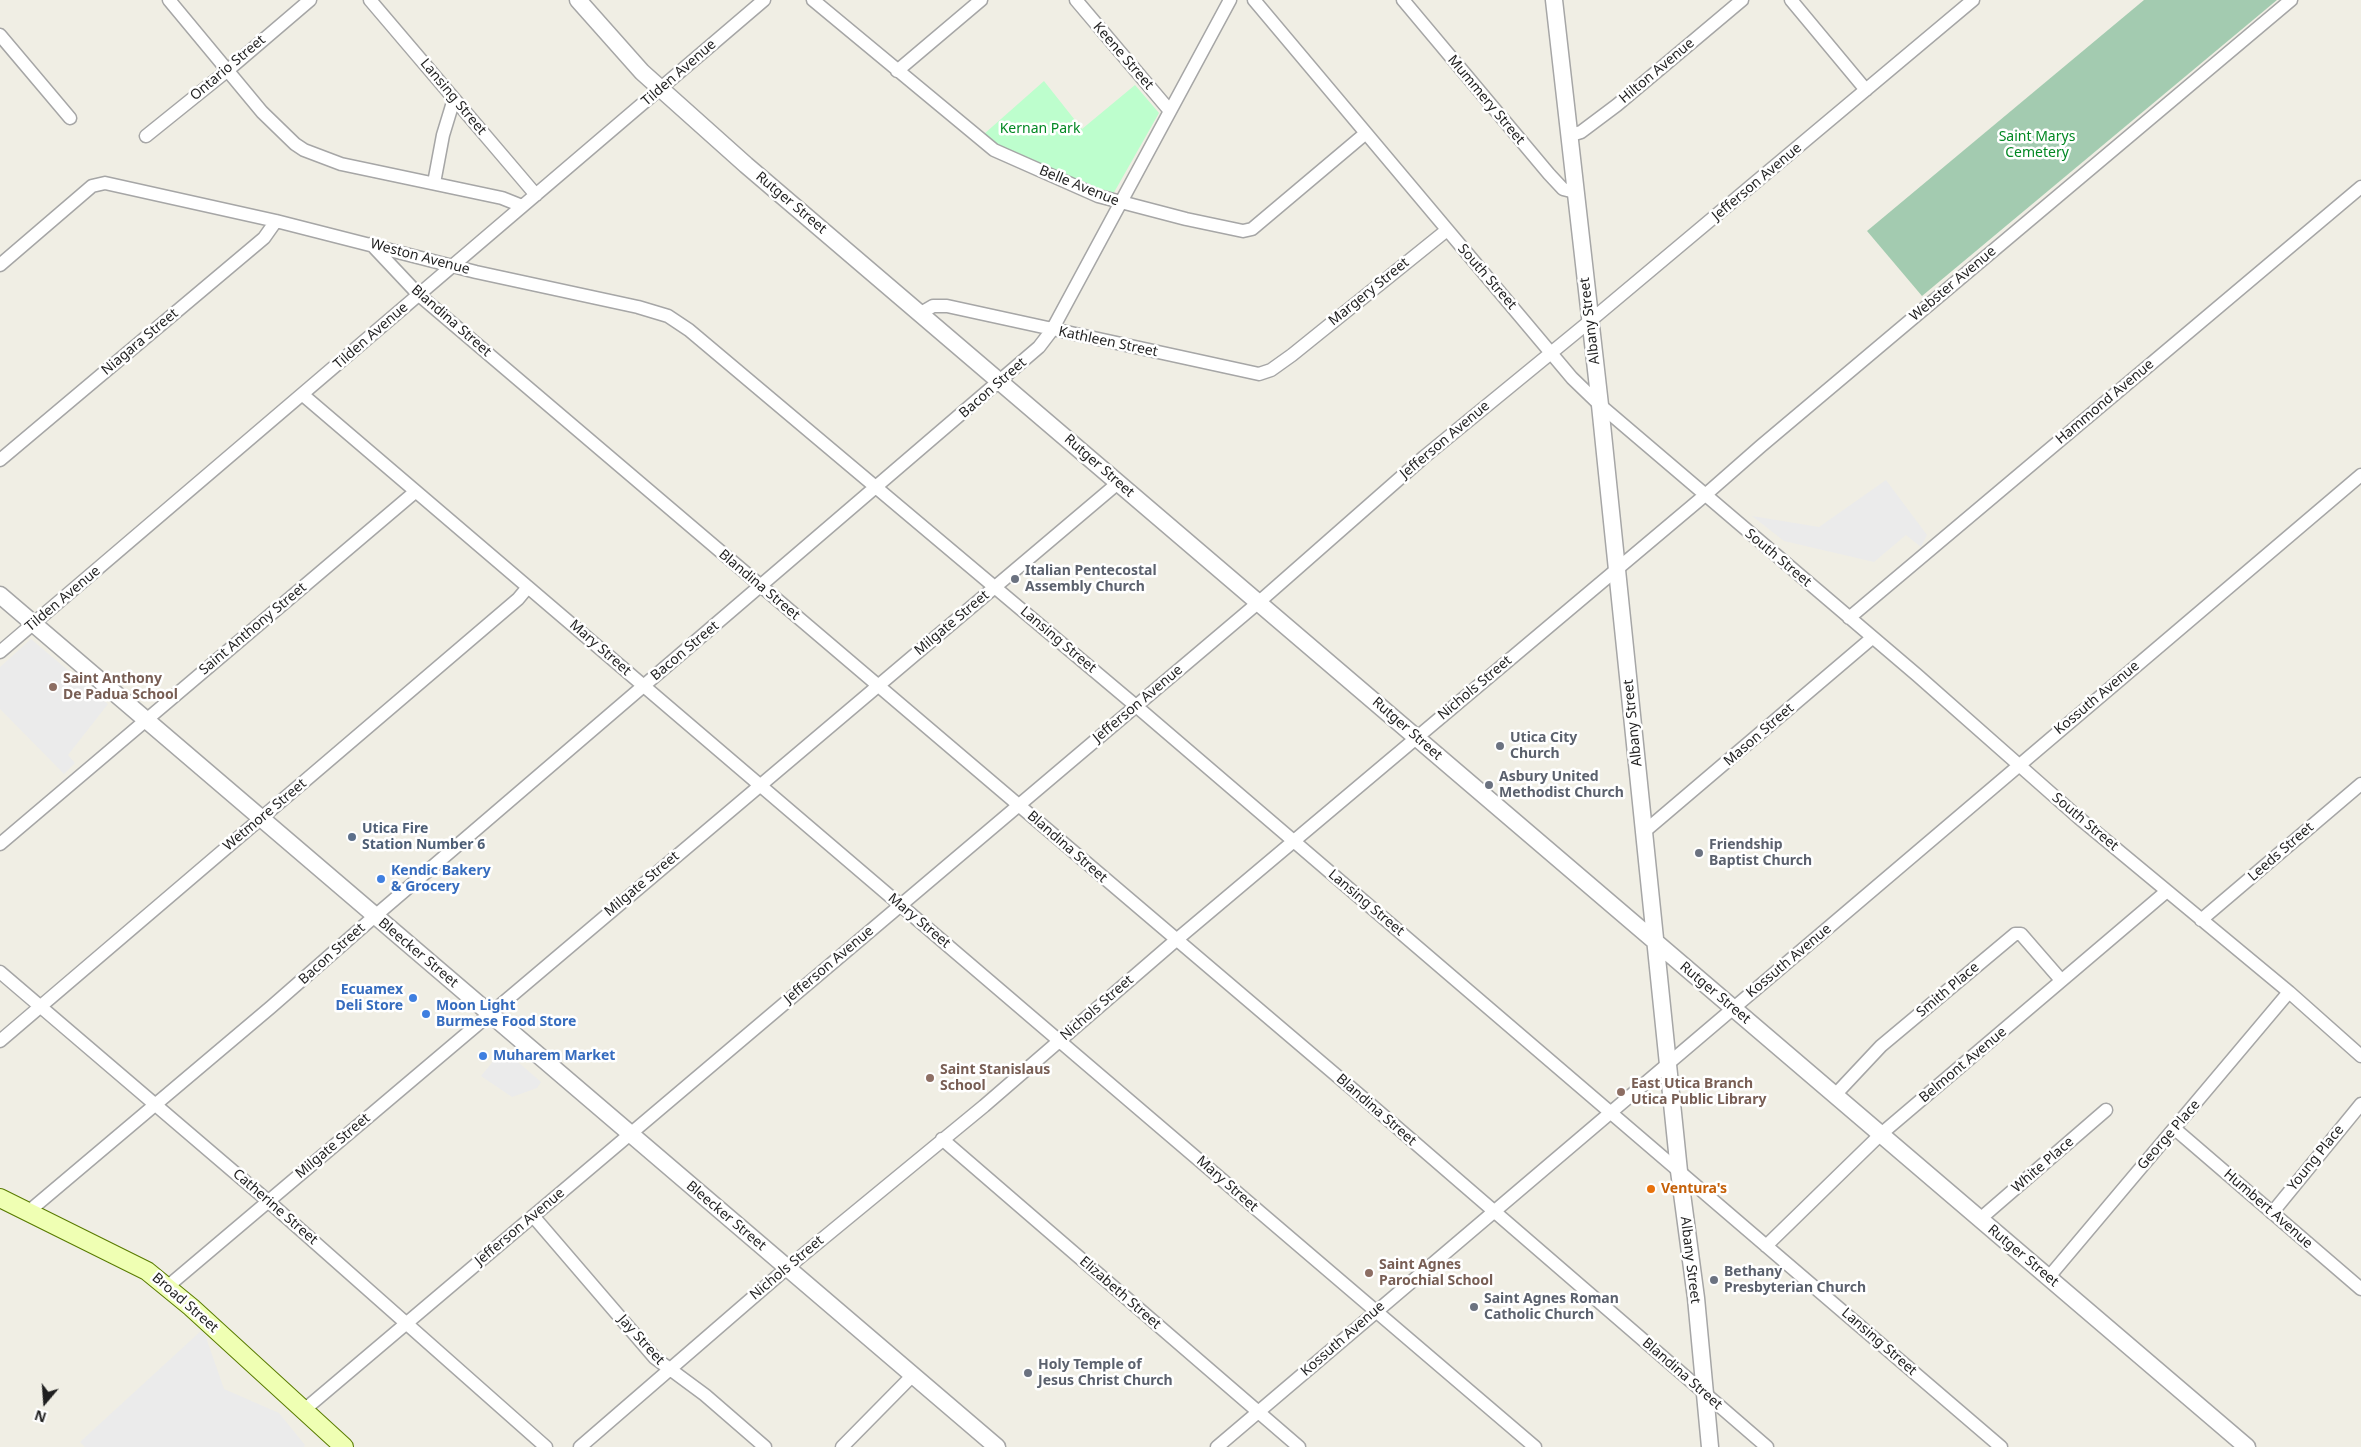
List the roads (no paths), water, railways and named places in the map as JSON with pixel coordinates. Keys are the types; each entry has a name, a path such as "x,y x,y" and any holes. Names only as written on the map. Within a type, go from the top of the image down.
{"main road":[{"name":"Broad Street","path":"0,1198 148,1271 344,1447"}],"street":[{"path":"169,0 262,112 295,144 304,150 342,164 502,198 522,206"},
{"name":"Ontario Street","path":"146,136 228,70 310,0"},
{"name":"Lansing Street","path":"370,0 536,195"},
{"name":"Rutger Street","path":"578,0 660,90 2247,1447"},
{"name":"Tilden Avenue","path":"0,652 764,0"},
{"name":"Belle Avenue","path":"813,0 994,150 1098,196 1120,203 1243,231 1252,229 1366,133"},
{"path":"897,71 981,0"},
{"name":"Keene Street","path":"1076,0 1170,111"},
{"name":"Bacon Street","path":"28,1212 272,1007 375,916 878,488 1039,348 1052,330 1230,0"},
{"name":"South Street","path":"1254,0 1572,378 1600,406 1849,618 2079,818 2289,992 2361,1056"},
{"name":"Mummery Street","path":"1403,0 1548,174 1564,188 1575,192"},
{"name":"Albany Street","path":"1554,0 1600,406 1679,1171 1696,1298 1710,1447"},
{"name":"Hilton Avenue","path":"1568,136 1581,132 1617,105 1742,0"},
{"path":"1791,0 1866,90"},
{"name":"Jefferson Avenue","path":"304,1410 1259,602 1424,456 1552,353 1974,0"},
{"name":"Webster Avenue","path":"1616,570 1760,446 2292,0"},
{"path":"0,35 70,118"},
{"path":"434,183 443,135 454,99"},
{"name":"Weston Avenue","path":"0,265 98,184 105,183 276,221 453,266 638,307 668,316 689,330 728,362"},
{"name":"Hammond Avenue","path":"1849,618 2361,187"},
{"name":"Niagara Street","path":"0,460 264,238 276,221"},
{"name":"Margery Street","path":"1292,355 1447,230"},
{"name":"Blandina Street","path":"372,244 419,295 1767,1447"},
{"name":"Kathleen Street","path":"921,314 933,306 947,306 1259,374 1271,370 1292,355"},
{"name":"Lansing Street","path":"728,362 1136,706 2001,1447"},
{"name":"Mary Street","path":"303,395 1535,1447"},
{"name":"Kossuth Avenue","path":"1217,1447 2361,474"},
{"name":"Milgate Street","path":"167,1287 1118,483"},
{"name":"Saint Anthony Street","path":"0,844 415,492"},
{"name":"Nichols Street","path":"580,1447 787,1268 1616,570"},
{"name":"Wetmore Street","path":"0,1041 41,1008 518,599 528,587"},
{"name":"Bleecker Street","path":"0,595 997,1447"},
{"name":"Mason Street","path":"1644,831 1872,638"},
{"name":"Leeds Street","path":"2201,920 2361,784"},
{"name":"Belmont Avenue","path":"1766,1246 1882,1134 2167,891"},
{"name":"Smith Place","path":"1835,1094 1881,1046 2015,934 2021,934 2061,980"},
{"name":"Catherine Street","path":"0,972 268,1201 546,1447"},
{"name":"George Place","path":"2048,1278 2289,992"},
{"name":"Young Place","path":"2272,1213 2361,1104"},
{"name":"White Place","path":"1980,1219 2106,1110"},
{"name":"Humbert Avenue","path":"2175,1129 2361,1289"},
{"name":"Elizabeth Street","path":"942,1139 1299,1447"},
{"name":"Jay Street","path":"533,1216 655,1358 705,1395 765,1447"},
{"path":"842,1447 913,1375"}],"place":[{"name":"Italian Pentecostal Assembly Church","path":"1015,579"},
{"name":"Saint Anthony De Padua School","path":"53,687"},
{"name":"Utica City Church","path":"1500,746"},
{"name":"Asbury United Methodist Church","path":"1489,785"},
{"name":"Utica Fire Station Number 6","path":"352,837"},
{"name":"Friendship Baptist Church","path":"1699,853"},
{"name":"Kendic Bakery & Grocery","path":"381,879"},
{"name":"Ecuamex Deli Store","path":"413,998"},
{"name":"Moon Light Burmese Food Store","path":"426,1014"},
{"name":"Muharem Market","path":"483,1056"},
{"name":"Saint Stanislaus School","path":"930,1078"},
{"name":"East Utica Branch Utica Public Library","path":"1621,1092"},
{"name":"Ventura's","path":"1651,1189"},
{"name":"Saint Agnes Parochial School","path":"1369,1273"},
{"name":"Bethany Presbyterian Church","path":"1714,1280"},
{"name":"Saint Agnes Roman Catholic Church","path":"1474,1307"},
{"name":"Holy Temple of Jesus Christ Church","path":"1028,1373"}],"park label":[{"name":"Kernan Park","path":"1040,129"},
{"name":"Saint Marys Cemetery","path":"2037,146"}]}
